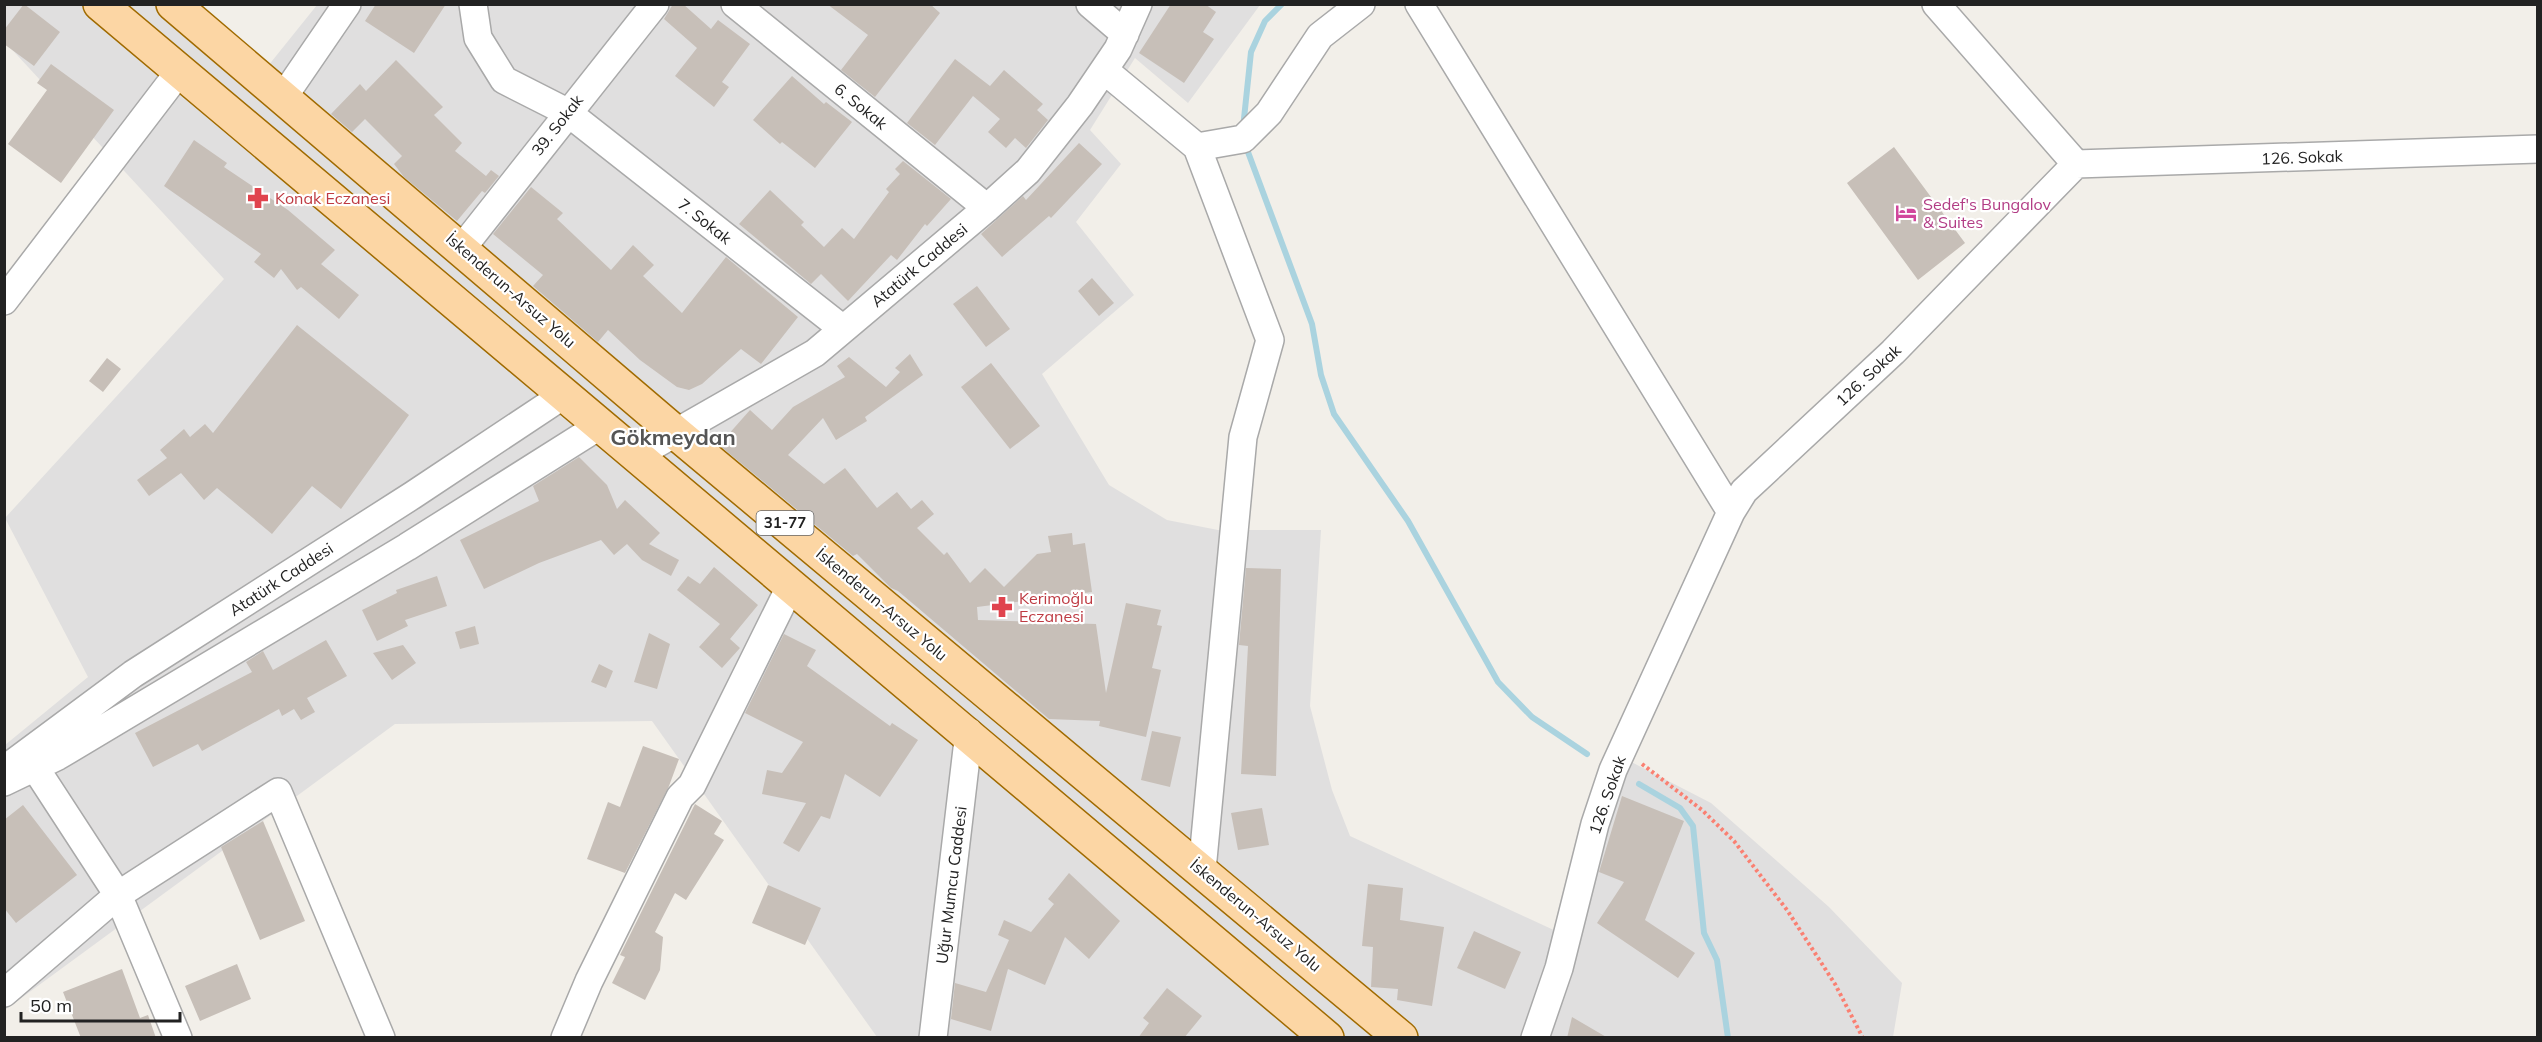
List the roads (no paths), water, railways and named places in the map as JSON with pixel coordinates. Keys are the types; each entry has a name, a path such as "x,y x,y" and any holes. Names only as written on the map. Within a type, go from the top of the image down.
{"main road":[{"path":"99,4 562,396 969,732 1327,1038"},
{"name":"İskenderun-Arsuz Yolu","path":"173,4 284,96 676,433 1401,1038"}],"street":[{"path":"284,96 347,4"},
{"name":"7. Sokak","path":"474,4 478,38 504,80 567,112 843,329"},
{"name":"39. Sokak","path":"462,248 567,112 655,4"},
{"name":"6. Sokak","path":"735,4 987,208"},
{"path":"1089,4 1125,34"},
{"name":"Atatürk Caddesi","path":"635,456 815,353 987,208 1028,171 1080,105 1125,34 1138,4"},
{"path":"1197,147 1244,139 1269,114 1320,36 1361,4"},
{"path":"1419,4 1731,512"},
{"path":"1936,4 2076,164"},
{"path":"1104,70 1197,147 1270,340 1243,437 1202,870"},
{"path":"4,301 179,72"},
{"name":"126. Sokak","path":"1536,1038 1559,968 1595,824 1623,750 1731,512 1744,490 1893,352 2076,164 2538,149"},
{"name":"Atatürk Caddesi","path":"11,769 133,674 413,495 562,396"},
{"path":"178,1038 118,895 11,769 58,756 407,548 599,426"},
{"path":"565,1038 589,981 680,797 692,784 791,585"},
{"name":"Uğur Mumcu Caddesi","path":"933,1038 969,732"},
{"path":"4,993 118,895 278,792 381,1038"}],"waterway":[{"path":"1243,128 1251,52 1265,21 1282,4"},
{"path":"1245,144 1312,324 1321,375 1334,414 1408,521 1498,682 1532,717 1587,754"},
{"path":"1639,784 1680,808 1693,826 1704,933 1717,960 1728,1038"}],"place":[{"name":"Konak Eczanesi","path":"258,198"},
{"name":"Sedef's Bungalov & Suites","path":"1906,213"},
{"name":"Kerimoğlu Eczanesi","path":"1002,607"}],"district":[{"name":"Gökmeydan","path":"673,437"}]}
